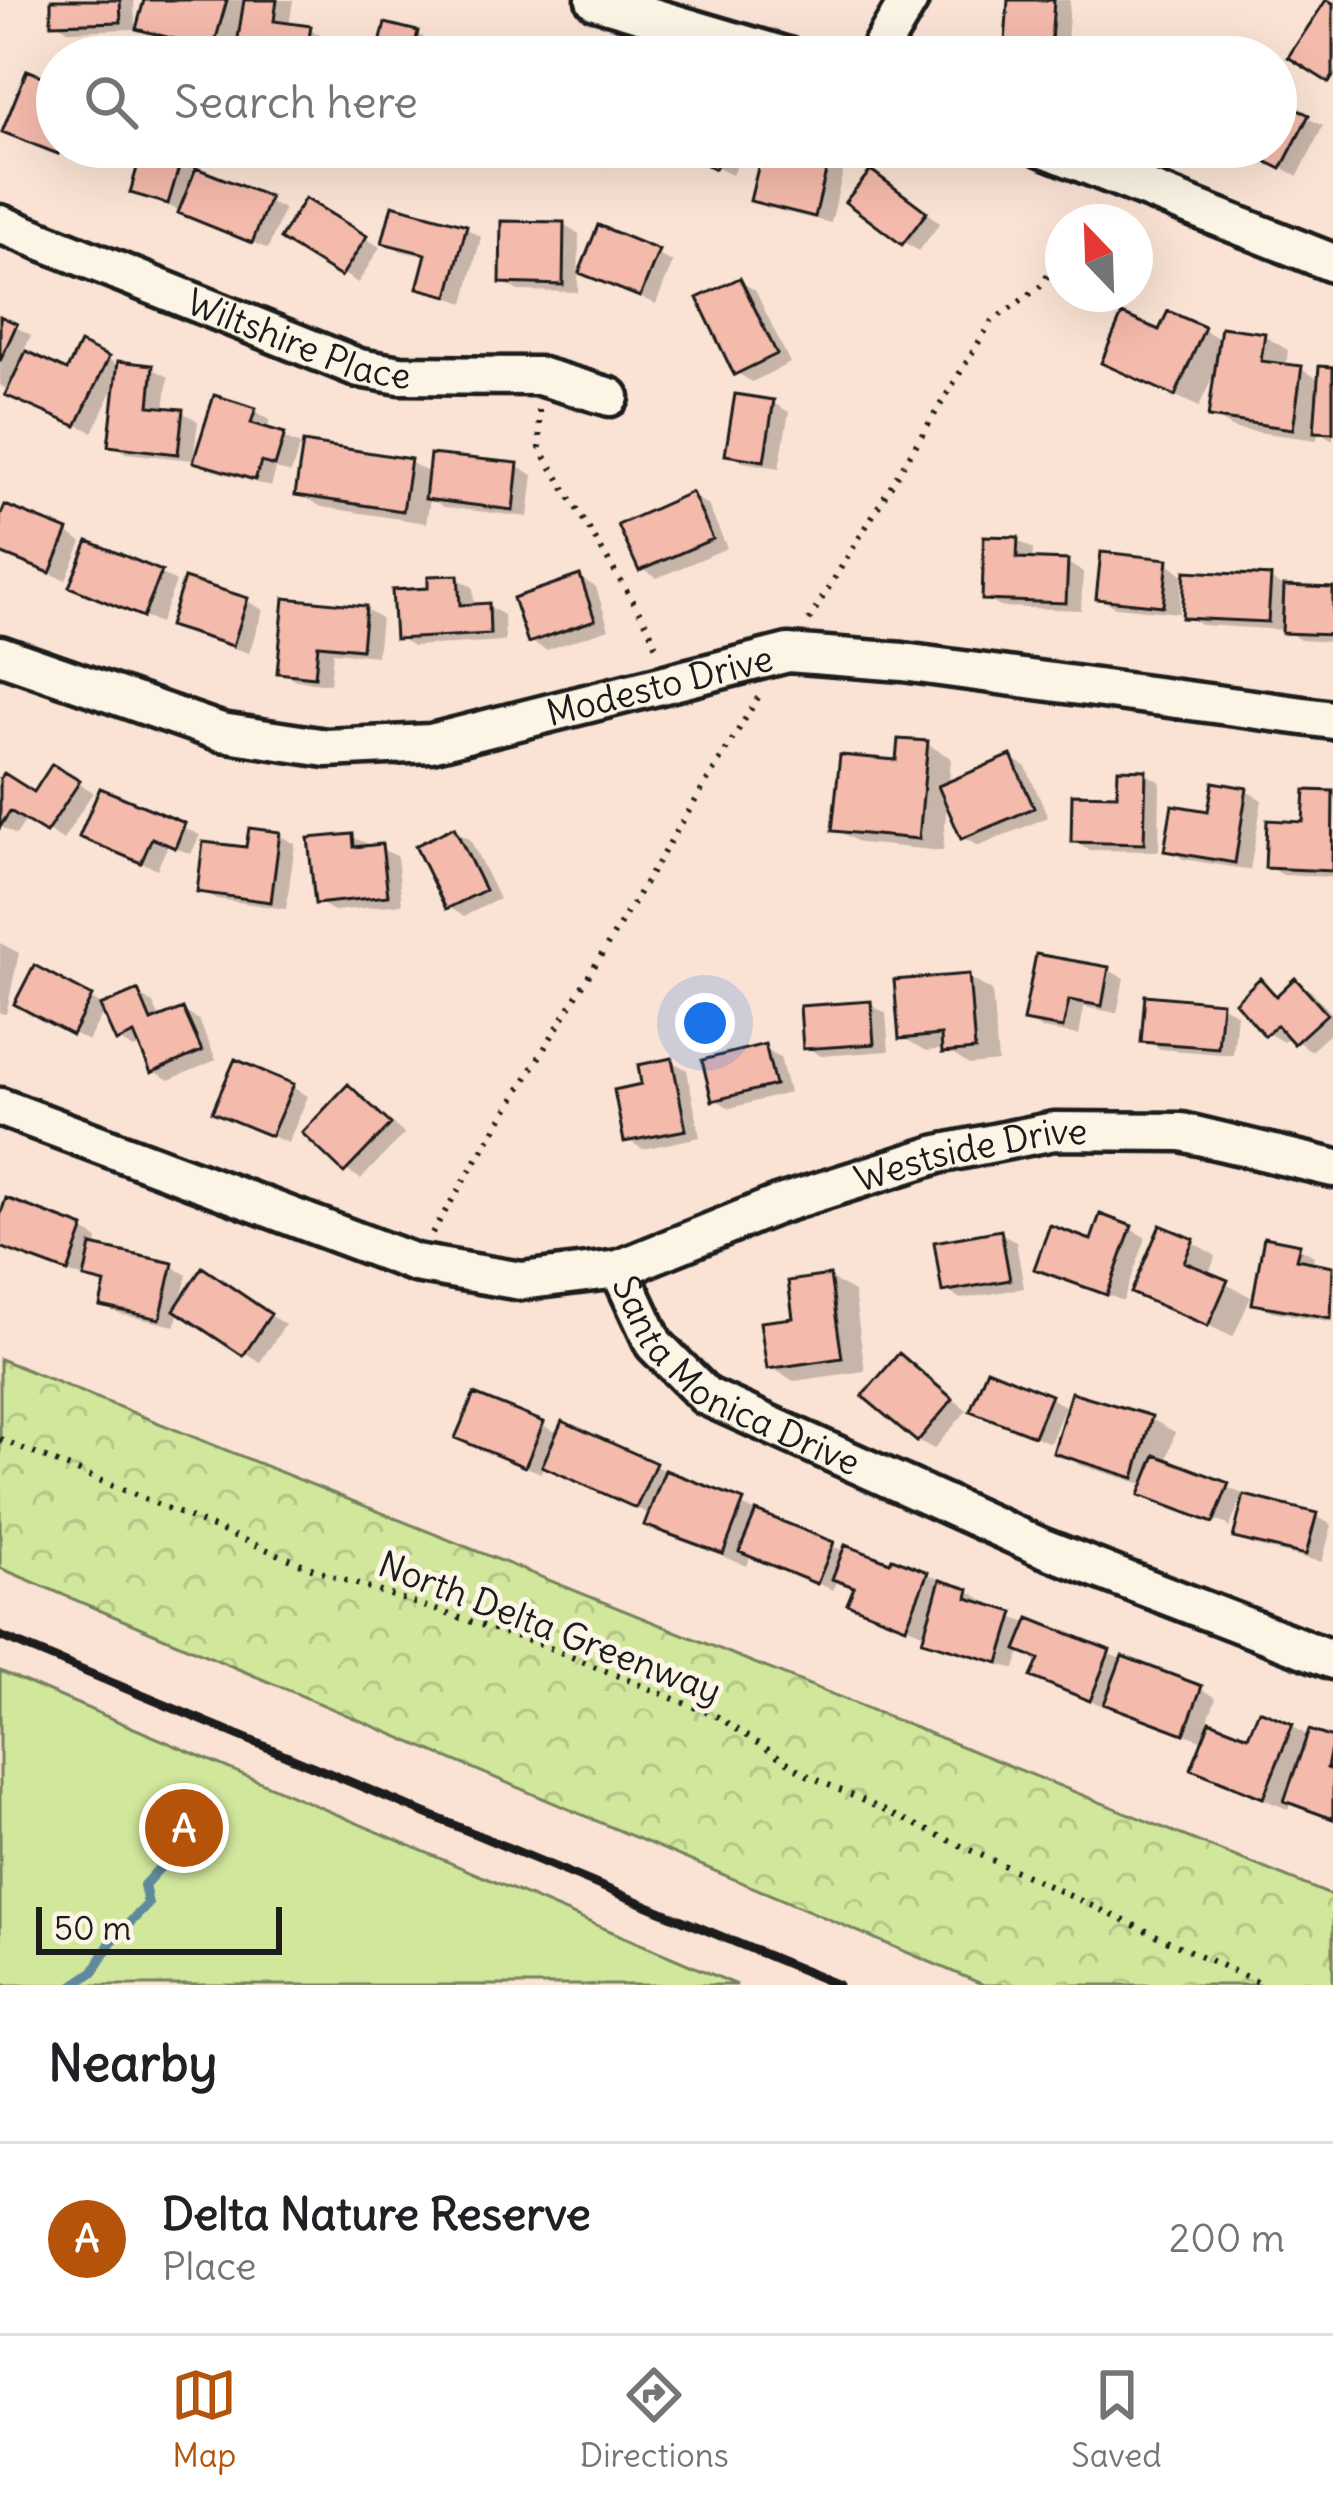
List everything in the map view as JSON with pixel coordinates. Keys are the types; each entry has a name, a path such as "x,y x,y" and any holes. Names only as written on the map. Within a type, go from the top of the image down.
{"street":[{"path":"595,0 717,36"},
{"path":"888,36 910,0"},
{"path":"1100,168 1328,251"},
{"name":"Wiltshire Place","path":"0,224 359,368 400,375 539,376 610,397"},
{"name":"Modesto Drive","path":"0,655 221,732 326,748 431,743 788,653 903,662 1333,720"},
{"name":"Santa Monica Drive","path":"0,1107 415,1263 521,1281 620,1269 654,1344 706,1396 1041,1547 1333,1660"},
{"name":"Westside Drive","path":"620,1269 777,1205 938,1154 1054,1131 1182,1132 1333,1168"}],"path":[{"path":"1092,204 1096,197"},
{"path":"816,608 991,322 1045,279"},
{"path":"539,376 540,448 649,628 660,658"},
{"path":"427,1241 760,694"},
{"name":"North Delta Greenway","path":"0,1438 326,1574 545,1646 718,1717 807,1775 1264,1985"}],"green space":[{"path":"0,1359 1333,1896 1333,1985 984,1985 0,1568"},
{"path":"0,1671 737,1985 0,1985"}],"building":[{"path":"51,0 120,0 121,22 51,24"},
{"path":"144,0 227,0 217,36 163,36 136,29"},
{"path":"244,0 277,0 274,21 311,26 309,36 238,36"},
{"path":"1008,0 1054,0 1051,36 1005,36"},
{"path":"1326,0 1333,3 1333,76 1329,83 1297,63 1297,44"},
{"path":"385,23 418,31 417,36 382,36"},
{"path":"27,70 36,74 36,145 2,132"},
{"path":"1297,109 1309,115 1297,138"},
{"path":"137,168 179,168 168,204 130,193"},
{"path":"196,168 270,197 252,243 178,213"},
{"path":"758,168 827,168 815,217 750,201"},
{"path":"871,170 927,212 902,245 845,202"},
{"path":"305,198 367,236 341,277 280,239"},
{"path":"392,205 467,225 448,296 417,288 426,254 382,243"},
{"path":"501,221 564,222 563,285 500,283"},
{"path":"598,225 659,250 640,297 579,273"},
{"path":"740,278 777,354 734,375 697,298"},
{"path":"1168,311 1205,327 1175,396 1101,363 1122,314 1159,330"},
{"path":"0,316 17,324 0,361"},
{"path":"1221,327 1265,333 1261,361 1302,366 1293,429 1208,417"},
{"path":"80,343 109,357 76,426 5,395 26,351 67,370"},
{"path":"118,361 153,365 149,406 183,409 178,454 108,446"},
{"path":"1319,366 1333,367 1333,433 1314,432"},
{"path":"735,394 774,400 764,461 725,455"},
{"path":"214,395 256,408 251,423 285,433 275,466 261,462 255,480 193,462"},
{"path":"303,442 411,459 403,511 295,495"},
{"path":"430,454 518,463 513,510 425,499"},
{"path":"692,492 713,539 639,571 618,525"},
{"path":"5,505 68,530 50,573 0,553 0,517"},
{"path":"984,536 1018,537 1017,558 1068,560 1066,603 982,600"},
{"path":"88,541 162,571 143,617 69,587"},
{"path":"1101,552 1168,559 1163,606 1096,599"},
{"path":"1185,571 1271,576 1268,622 1182,618"},
{"path":"458,575 460,605 489,603 490,634 395,639 392,590 428,588 428,576"},
{"path":"580,575 595,620 528,643 513,598"},
{"path":"184,578 248,598 233,646 169,626"},
{"path":"1284,586 1333,588 1333,635 1282,633"},
{"path":"284,598 366,606 362,649 318,645 315,677 277,673"},
{"path":"898,739 928,741 919,839 832,831 840,755 896,760"},
{"path":"1011,755 1034,808 961,839 938,786"},
{"path":"52,764 80,781 46,833 10,811 0,827 4,773 34,792"},
{"path":"1118,769 1146,770 1144,844 1071,842 1072,794 1117,795"},
{"path":"1213,782 1247,788 1235,863 1164,851 1172,805 1208,811"},
{"path":"100,788 185,823 175,848 152,838 141,863 79,837"},
{"path":"1305,790 1333,791 1332,871 1265,868 1267,820 1303,822"},
{"path":"454,827 485,890 446,909 415,846"},
{"path":"249,828 280,832 271,902 197,892 203,842 246,847"},
{"path":"353,834 354,847 382,844 388,896 315,904 308,838"},
{"path":"1036,954 1109,967 1102,1006 1069,1000 1063,1028 1023,1021"},
{"path":"34,965 92,996 72,1035 14,1004"},
{"path":"969,974 975,1050 942,1053 941,1035 899,1039 894,980"},
{"path":"1260,978 1276,996 1295,978 1327,1014 1294,1044 1277,1025 1265,1036 1235,1002"},
{"path":"138,990 151,1021 183,1008 202,1051 151,1073 134,1034 116,1042 100,1006"},
{"path":"1145,995 1222,1002 1218,1048 1141,1042"},
{"path":"871,1001 874,1044 803,1049 800,1006"},
{"path":"765,1044 775,1085 712,1101 702,1060"},
{"path":"672,1058 686,1130 624,1142 614,1090 641,1084 638,1065"},
{"path":"235,1059 294,1084 271,1136 212,1112"},
{"path":"348,1084 391,1124 344,1173 302,1133"},
{"path":"6,1198 84,1227 68,1272 0,1247 0,1216"},
{"path":"1100,1214 1132,1226 1107,1295 1034,1269 1050,1225 1091,1240"},
{"path":"1160,1225 1194,1239 1184,1262 1228,1280 1208,1326 1131,1293"},
{"path":"1001,1230 1010,1280 942,1292 934,1242"},
{"path":"1264,1237 1300,1244 1296,1259 1333,1266 1331,1318 1252,1304"},
{"path":"91,1245 173,1263 160,1319 100,1306 105,1283 84,1278"},
{"path":"202,1267 271,1314 243,1356 174,1310"},
{"path":"830,1275 842,1358 767,1369 760,1322 793,1318 788,1281"},
{"path":"899,1353 953,1399 917,1442 862,1396"},
{"path":"987,1369 1051,1395 1034,1436 970,1411"},
{"path":"1071,1392 1152,1416 1134,1478 1053,1453"},
{"path":"474,1394 544,1422 525,1467 455,1438"},
{"path":"562,1421 656,1463 636,1508 542,1466"},
{"path":"1155,1455 1229,1483 1213,1523 1139,1495"},
{"path":"665,1470 744,1500 723,1554 644,1525"},
{"path":"1244,1495 1317,1513 1306,1555 1233,1538"},
{"path":"756,1511 834,1542 817,1584 739,1552"},
{"path":"845,1545 928,1572 906,1627 847,1604 854,1587 832,1579"},
{"path":"940,1580 969,1589 967,1598 1014,1612 999,1663 922,1641"},
{"path":"1029,1618 1110,1650 1090,1701 1031,1677 1039,1659 1016,1650"},
{"path":"1122,1656 1202,1686 1184,1734 1104,1704"},
{"path":"1259,1710 1293,1724 1263,1798 1191,1769 1210,1721 1248,1736"},
{"path":"1309,1730 1333,1738 1327,1768 1333,1770 1333,1819 1284,1801"}],"waterway":[{"path":"74,1985 94,1971 111,1942 148,1904 144,1885 164,1863 165,1849 186,1829 184,1803 199,1793"}],"railway":[{"path":"0,1636 838,1985"}],"place":[{"name":"Delta Nature Reserve","path":"184,1828"}]}
